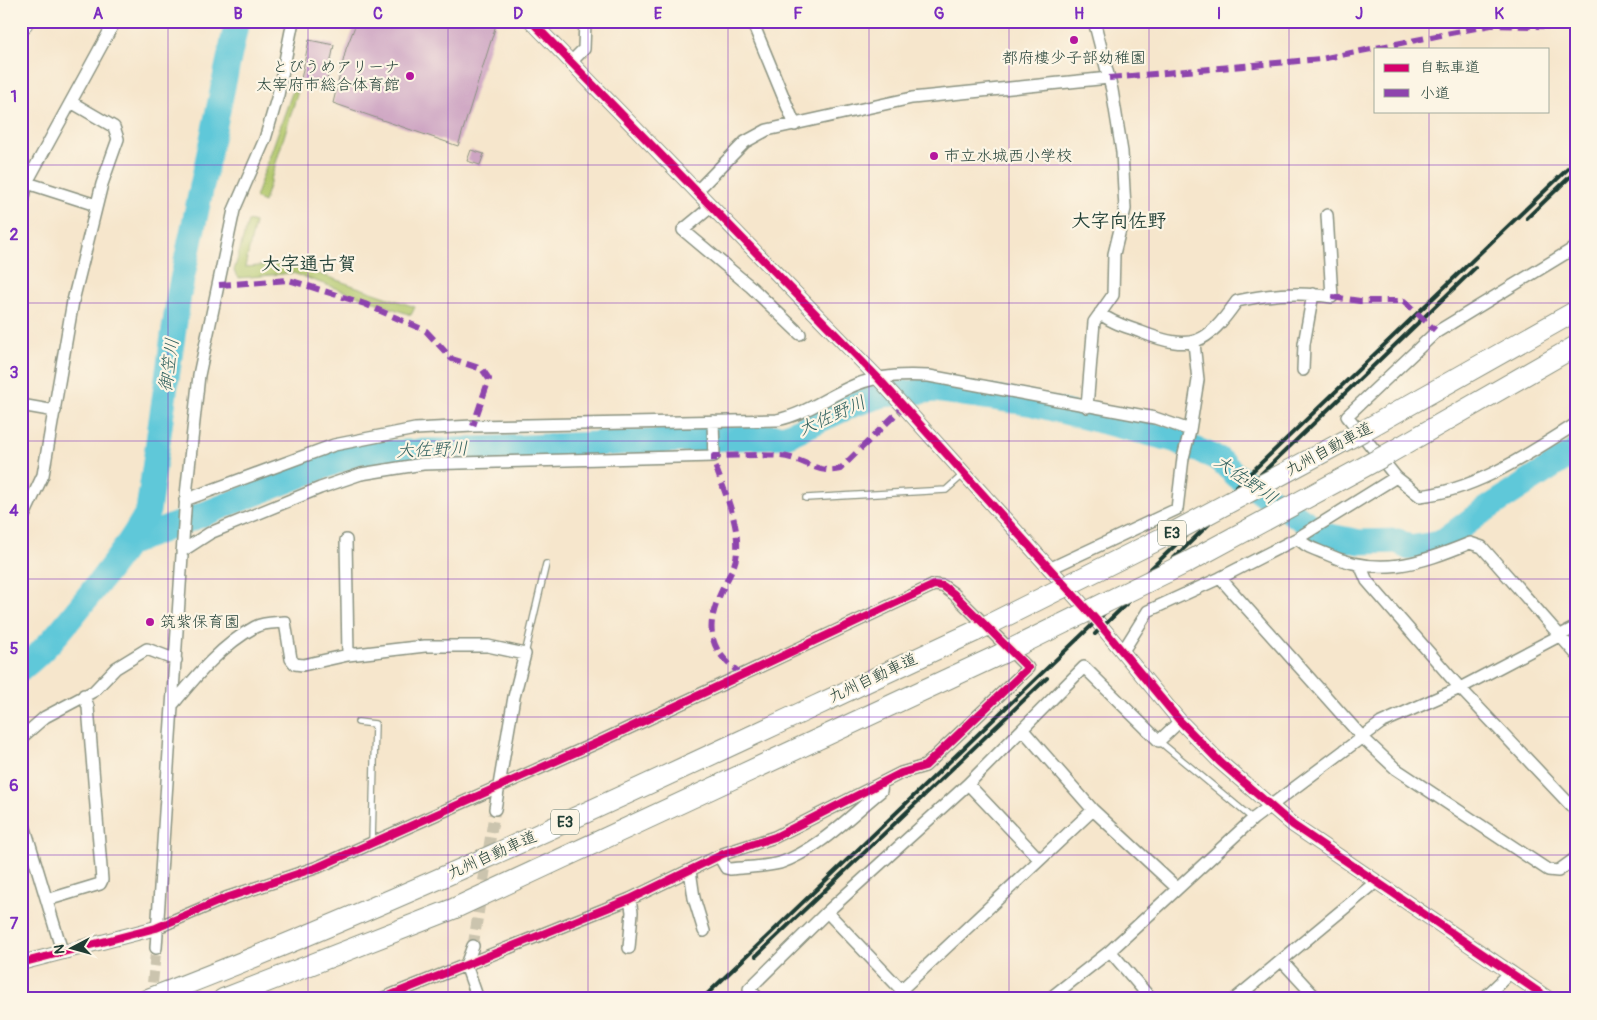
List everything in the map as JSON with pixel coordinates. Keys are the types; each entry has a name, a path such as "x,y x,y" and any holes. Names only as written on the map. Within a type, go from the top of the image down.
{"highway":[{"name":"九州自動車道","path":"148,999 395,898 976,631 1174,532 1365,430 1576,311"},
{"name":"九州自動車道","path":"223,999 453,908 587,848 1001,654 1188,562 1386,455 1576,346"}],"street":[{"path":"21,31 27,21"},
{"path":"21,212 24,181 71,102 115,21"},
{"path":"156,948 174,703 185,502 199,375 234,210 264,139 278,95 293,21"},
{"path":"531,21 878,378 1123,651 1180,721 1220,762 1270,807 1376,882 1549,999"},
{"path":"571,62 584,49 585,21"},
{"path":"752,21 796,125"},
{"path":"1087,406 1094,322 1113,295 1114,254 1125,209 1122,152 1109,78 1094,21"},
{"path":"697,191 745,142 756,135 912,98 1109,78"},
{"path":"21,522 43,475 73,301 96,204 118,139 114,127 71,102"},
{"path":"24,181 96,204"},
{"path":"712,206 683,230 751,287 800,334"},
{"path":"1100,313 1128,327 1174,344 1194,343 1210,334 1222,322 1236,301 1270,294 1313,294 1332,297 1327,215"},
{"path":"1576,247 1435,332 1347,416 1396,477 1420,496 1445,493 1517,462 1576,424"},
{"path":"1303,370 1304,344 1313,294"},
{"path":"1049,569 1177,509 1183,458 1190,430 1198,380 1194,343"},
{"path":"185,502 334,446 415,430 777,420 809,410 855,385 878,378 905,375 929,376 1155,418 1190,430"},
{"path":"21,405 55,410"},
{"path":"182,548 210,533 320,488 361,474 423,464 714,456 713,421"},
{"path":"1123,651 1148,611 1220,578 1298,538 1396,477"},
{"path":"1298,538 1302,543 1333,558 1380,568 1404,566 1425,561 1470,543 1482,547 1576,654"},
{"path":"346,540 348,655"},
{"path":"1360,564 1367,581 1460,688 1576,811"},
{"path":"1220,578 1362,737 1396,769 1548,870 1558,871 1576,858"},
{"path":"21,963 156,928 234,895 318,867 499,786 934,585 943,586 1028,668 925,766 901,773 775,836 719,856 630,899 381,999"},
{"path":"174,703 210,662 256,626 285,622 291,659 294,664 303,665 348,655 425,646 488,646 525,654 514,697 495,809"},
{"path":"1049,999 1110,950 1253,819 1381,723 1460,688 1576,627"},
{"path":"21,738 45,717 94,690 116,668 147,649 176,660"},
{"path":"759,999 749,989 827,912 968,784 1084,667 1159,741 1180,721"},
{"path":"47,900 100,884 102,880 88,707 84,695"},
{"path":"1023,730 1093,810 1177,888"},
{"path":"719,856 726,868 730,869 778,863 792,858 807,851 881,791 882,783"},
{"path":"968,784 1039,859"},
{"path":"901,990 1093,810"},
{"path":"21,815 62,951"},
{"path":"690,870 694,898 704,931"},
{"path":"1234,999 1376,882"},
{"path":"629,948 632,912 630,899"},
{"path":"827,912 910,999"},
{"path":"473,946 466,964 478,999"},
{"path":"1110,950 1151,999"},
{"path":"1282,961 1317,999"},
{"path":"1483,999 1511,972"}],"lane":[{"path":"806,498 946,490 965,473"},
{"path":"525,654 546,564"},
{"path":"358,722 375,724 372,842"},
{"path":"1159,741 1253,819"}],"green space":[{"path":"293,90 298,91 264,202 255,198"},
{"path":"248,221 255,223 245,267 290,264 415,307 411,315 293,273 239,278 234,271"}],"building":[{"name":"とびうめアリーナ 太宰府市総合体育館","path":"357,21 493,21 496,25 458,146 333,103 346,49"},
{"path":"309,40 334,45 325,90 300,84"},
{"path":"471,150 484,154 480,165 467,161"}],"waterway":[{"name":"御笠川","path":"21,669 48,645 71,618 119,556 148,511 179,294 237,21"},
{"name":"大佐野川","path":"130,543 356,454 786,436 855,404 883,395 935,390 1029,403 1174,440 1219,459 1237,476 1325,535 1360,542 1398,541 1409,548 1440,543 1479,514 1576,451"}],"tunnel":[{"path":"473,946 495,809"},
{"path":"151,999 156,948"}],"railway":[{"path":"702,999 1576,161"},
{"path":"1527,218 1576,171"},
{"path":"1095,634 1475,268"},
{"path":"756,956 1047,678"}],"marked path":[{"path":"1376,48 1491,25 1576,27"},
{"path":"1109,78 1321,59 1374,48"},
{"path":"219,285 289,280 365,304 426,331 452,359 482,369 489,379 473,426"},
{"path":"1332,297 1360,301 1404,301 1435,330"},
{"path":"743,675 721,655 712,635 714,612 737,555 736,528 714,462 714,456 780,456 795,459 824,470 840,469 903,407"}],"cycle path":[{"path":"531,21 878,378 1097,621 1180,721 1220,762 1293,825 1549,999"},
{"path":"21,963 156,928 226,898 318,867 601,741 934,585 943,586 954,594 1028,668 925,766 901,773 775,837 723,854 630,899 381,999"}],"place":[{"name":"都府樓少子部幼稚園","path":"1074,40"},
{"name":"とびうめアリーナ 太宰府市総合体育館","path":"410,76"},
{"name":"市立水城西小学校","path":"934,156"},
{"name":"筑紫保育園","path":"150,622"}],"district":[{"name":"大字向佐野","path":"1119,221"},
{"name":"大字通古賀","path":"309,264"}]}
